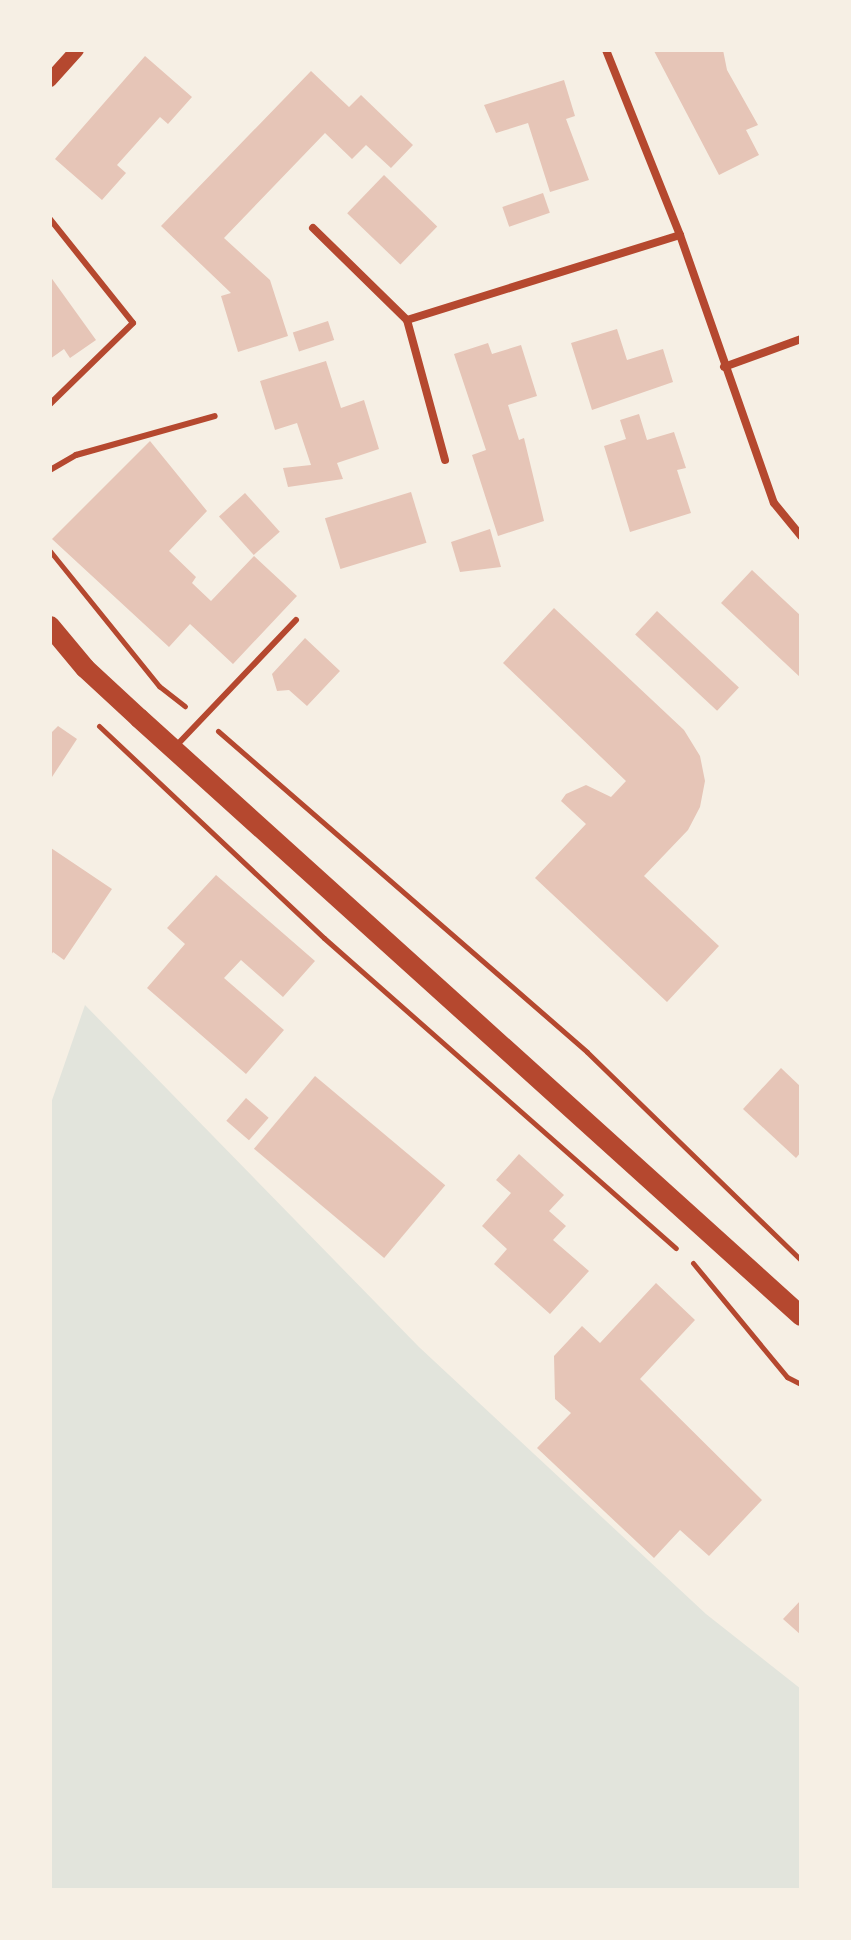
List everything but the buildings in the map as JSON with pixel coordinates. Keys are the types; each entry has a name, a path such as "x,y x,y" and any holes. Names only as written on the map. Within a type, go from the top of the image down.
{"main road":[{"path":"50,626 85,668 801,1316"}],"street":[{"path":"50,80 77,50"},
{"path":"606,50 680,235 774,503 801,536"},
{"path":"313,228 407,320 445,460"},
{"path":"407,320 680,235"},
{"path":"724,367 801,339"}],"lane":[{"path":"50,219 133,323 50,404"},
{"path":"50,470 76,455 215,416"},
{"path":"174,749 296,620"}],"path":[{"path":"50,551 159,686 276,777 587,1052 801,1260"},
{"path":"92,720 324,938 695,1265 787,1377 801,1384"}],"shaded area":[{"path":"85,1005 419,1347 706,1614 801,1689 801,1890 50,1890 50,1106"}]}
